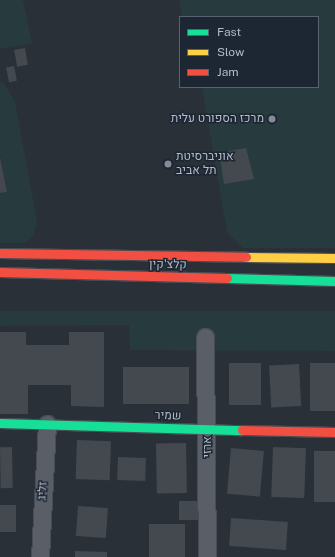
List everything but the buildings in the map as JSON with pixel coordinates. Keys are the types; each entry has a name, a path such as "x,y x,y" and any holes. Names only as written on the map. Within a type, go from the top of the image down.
{"street":[{"name":"קלצ'קין","path":"0,253 335,258"},
{"name":"קלצ'קין","path":"0,272 335,281"},
{"name":"ארזי","path":"204,337 208,430 207,557"},
{"name":"שמיר","path":"0,423 208,430 335,432"},
{"name":"זליג","path":"40,557 47,424"}],"green space":[{"path":"0,0 23,0 32,43 0,49"},
{"name":"מרכז הספורט עלית","path":"179,0 335,0 335,248 243,248 227,232 202,88 319,88 319,16 182,16"},
{"path":"3,82 15,102 37,221 34,234 25,243 0,243 0,193 7,192 0,153 0,83"},
{"path":"0,311 335,311 335,351 130,350 129,325 0,326"}],"traffic: fast":[{"path":"227,278 335,281"},
{"path":"0,423 242,430"}],"traffic: slow":[{"path":"246,257 335,258"}],"traffic: jam":[{"path":"0,253 246,257"},
{"path":"0,272 227,278"},
{"path":"242,430 335,432"}],"place":[{"name":"מרכז הספורט עלית","path":"272,119"},
{"name":"אוניברסיטת תל אביב","path":"168,164"}]}
